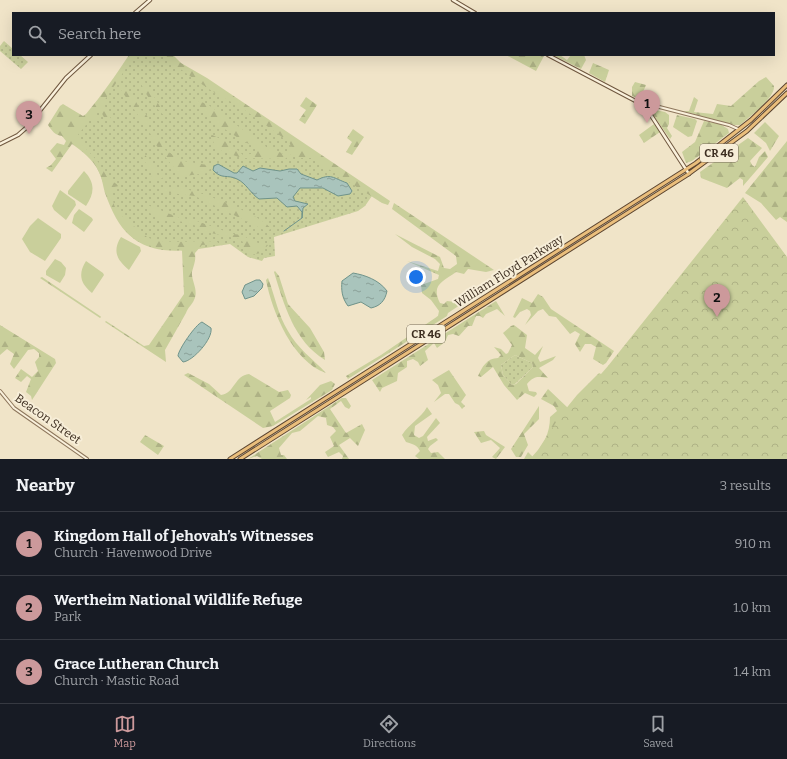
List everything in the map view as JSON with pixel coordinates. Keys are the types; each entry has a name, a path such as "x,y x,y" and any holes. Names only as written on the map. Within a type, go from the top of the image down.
{"highway":[{"name":"William Floyd Parkway","path":"230,459 686,169 739,130 787,85"},
{"name":"William Floyd Parkway","path":"240,459 689,174 747,131 787,93"}],"main road":[{"path":"136,12 150,0"},
{"path":"453,0 473,12"},
{"path":"0,144 18,135 26,128 66,78 90,56"},
{"path":"550,56 639,102 647,109 689,174"}],"street":[{"path":"639,102 728,125 739,130"},
{"path":"647,109 650,107 655,107"},
{"name":"Beacon Street","path":"0,391 14,408 87,459"}],"green space":[{"path":"4,41 12,48 12,56 21,56 28,62 21,69 0,51 0,46"},
{"path":"128,56 134,56 104,101 106,111 114,123 105,119 100,110 96,110 94,115 103,135 94,120 90,120 77,136 80,142 99,163 107,177 119,186 114,187 113,192 113,202 116,209 144,235 154,240 171,242 218,242 217,244 202,245 195,253 192,275 196,293 193,302 165,350 166,362 105,322 106,321 144,346 149,345 184,294 182,251 180,248 151,246 131,237 123,229 111,207 96,166 72,144 52,172 46,168 56,159 50,151 57,143 64,145 66,141 62,136 57,135 48,125 60,106 63,104 83,116 98,100"},
{"path":"130,56 169,56 374,193 365,206 358,211 274,237 275,256 264,258 262,261 248,257 230,244 180,251 163,250 147,246 134,239 125,229 117,218 95,164 73,138"},
{"path":"162,56 174,56 181,63 207,78 390,201 388,205 382,203 311,158 298,158 293,153 285,159 242,158 216,148 210,134 229,143 243,155 257,153 256,148 231,133 207,115 195,100 207,104 267,147 284,154 290,152 292,148 289,142 239,106 218,95"},
{"path":"508,56 544,56 536,71"},
{"path":"555,56 561,56 567,60 570,56 584,56 586,60 581,69"},
{"path":"593,63 609,70 605,82 589,73"},
{"path":"766,77 774,86 773,91 766,102 740,125 734,125 683,111 689,111 694,97 698,100 694,112 713,114 717,104 731,106 759,81"},
{"path":"141,81 146,83 166,117 150,100"},
{"path":"635,82 646,85 640,99 632,96 632,87"},
{"path":"121,86 132,96 140,110 144,111 150,121 147,124 142,121 121,90"},
{"path":"306,97 317,105 305,124 299,120 306,110 300,106"},
{"path":"655,110 665,112 669,115 669,124 667,128 672,136 670,139 652,113"},
{"path":"677,115 695,119 697,121 692,136 688,137 673,127"},
{"path":"704,121 720,124 728,129 729,133 692,161 686,163 682,152 695,142"},
{"path":"765,122 779,136 770,151 766,143 754,133"},
{"path":"654,124 660,132 644,143 639,135"},
{"path":"148,129 164,141 165,150 183,161 207,165 210,168 208,173 184,176 176,174 175,169 156,145"},
{"path":"353,129 364,137 352,155 346,152 352,142 347,138"},
{"path":"748,138 762,148 750,161 752,165 755,167 759,157 765,151 768,157 743,186 743,180 740,178 727,188 701,178 700,172"},
{"path":"787,141 787,222 780,217 776,220 761,203 745,193"},
{"path":"140,149 155,167 156,174 164,178 151,180 152,174 140,153"},
{"path":"84,171 92,183 91,197 86,206 68,194 68,191"},
{"path":"167,187 181,188 220,200 266,223 271,229 266,231 195,196 170,193 162,190"},
{"path":"60,190 75,201 76,205 66,220 54,210 52,206"},
{"path":"743,197 787,257 787,459 530,459 538,450 560,416 577,395 608,366"},
{"path":"394,203 494,270 486,272 468,269 464,274 456,272 442,281 437,288 440,303 444,304 447,301 455,302 470,290 481,291 448,313 447,316 348,379 346,376 381,355 438,316 439,311 431,300 422,293 421,285 438,279 439,275 407,261 438,271 440,264 435,259 412,247 395,234 440,257 444,268 450,269 457,264 456,256 392,209"},
{"path":"145,204 180,218 194,220 233,234 242,235 254,242 268,245 261,253 250,255 244,252 242,246 243,242 239,239 206,232 194,225 164,220 152,216"},
{"path":"79,209 93,220 84,232 72,223 74,215"},
{"path":"38,218 61,234 61,238 45,261 30,252 22,239 30,226"},
{"path":"121,237 140,247 141,251 129,270 121,263 116,251"},
{"path":"55,259 61,262 66,268 65,275 60,283 46,275 46,271"},
{"path":"86,261 104,275 92,293 85,286 81,274"},
{"path":"275,271 279,276 288,304 310,328 324,352 325,360 305,343 298,333 286,309 274,272"},
{"path":"42,277 101,317 100,318 40,278"},
{"path":"268,278 282,318 292,337 326,373 314,367 304,358 294,347 286,334 273,306 266,280"},
{"path":"538,294 543,297 551,309 614,351 606,363 603,365 593,359 596,347 591,344 585,344 580,352 575,344 580,334 575,331 570,334 556,317 549,316 543,309 538,311 525,325 531,315 530,311 527,309 520,312 515,318 513,317 522,298 532,303"},
{"path":"496,301 505,316 497,309 486,314 483,318 476,316 472,326 468,326 459,336 453,334 448,335 445,342 437,348 434,343 425,351 428,360 420,366 418,362 413,359 407,361 407,367 398,373 397,381 382,388 380,392 372,380"},
{"path":"0,325 55,359 56,363 32,400 31,396 26,392 31,379 27,376 21,382 15,378 21,369 32,377 38,371 35,362 39,357 39,353 34,349 28,350 14,369 10,364 14,354 7,349 0,355"},
{"path":"514,325 527,335 525,348 535,355 543,346 538,358 540,362 556,356 553,360 539,368 548,378 535,378 527,384 529,391 536,392 537,394 534,397 525,393 517,400 504,385 493,367 481,377 478,376 483,366 488,361 498,358 501,355 494,347 501,349 506,354 508,353 512,345 503,333","holes":["515,355 532,363 533,367 516,384 512,385 503,375 501,365"]},
{"path":"515,355 532,363 533,367 512,385 503,375 501,365"},
{"path":"449,370 466,395 461,402 465,406 462,409 455,403 449,394 445,394 434,402 441,393 438,385 432,380"},
{"path":"188,373 209,384 221,395 229,391 244,375 249,374 279,392 288,390 291,395 290,398 270,411 275,422 311,399 311,397 306,400 320,385 331,381 335,384 332,390 273,426 263,428 184,375"},
{"path":"548,389 568,408 538,459 524,459 528,452 533,457 540,448 549,429 550,417 557,411 554,406 541,399"},
{"path":"342,398 346,398 351,406 349,409 345,407 341,401 330,409 346,433 362,424 365,430 358,446 350,438 339,445 349,459 342,459 343,456 339,452 328,457 325,452 334,446 330,437 336,431 333,427 327,425 326,418 318,416 300,431 292,433 279,448 281,455 284,455 287,459 262,459 257,456 248,459"},
{"path":"539,406 539,419 524,434 528,445 521,457 516,457 511,449"},
{"path":"427,407 432,414 415,426 414,435 419,438 423,436 436,418 440,423 427,437 428,441 436,438 438,440 428,449 431,453 438,452 445,459 419,459 415,456 420,451 418,447 406,442 402,435"},
{"path":"484,431 486,435 505,447 496,459 492,457 500,448 491,440 481,443 474,432"},
{"path":"145,435 164,446 158,455 140,442"}],"water":[{"path":"218,164 234,173 237,173 243,166 253,171 260,168 280,171 297,169 301,174 317,180 326,177 335,178 347,183 352,191 350,194 338,196 323,188 300,188 293,197 295,201 308,204 303,208 302,218 302,212 297,206 287,207 277,198 259,199 240,181 219,175 213,170 214,166"},
{"path":"353,273 372,279 384,287 387,291 382,302 371,308 361,302 348,306 342,294 342,281"},
{"path":"256,280 260,280 263,284 262,288 254,296 245,299 242,292 245,285"},
{"path":"202,322 211,328 209,338 197,354 183,362 178,356 179,353 192,332"}],"waterway":[{"path":"284,231 302,218"}],"place":[{"name":"Kingdom Hall of Jehovah’s Witnesses","path":"647,123"},
{"name":"Grace Lutheran Church","path":"29,134"},
{"name":"Wertheim National Wildlife Refuge","path":"717,317"}]}
